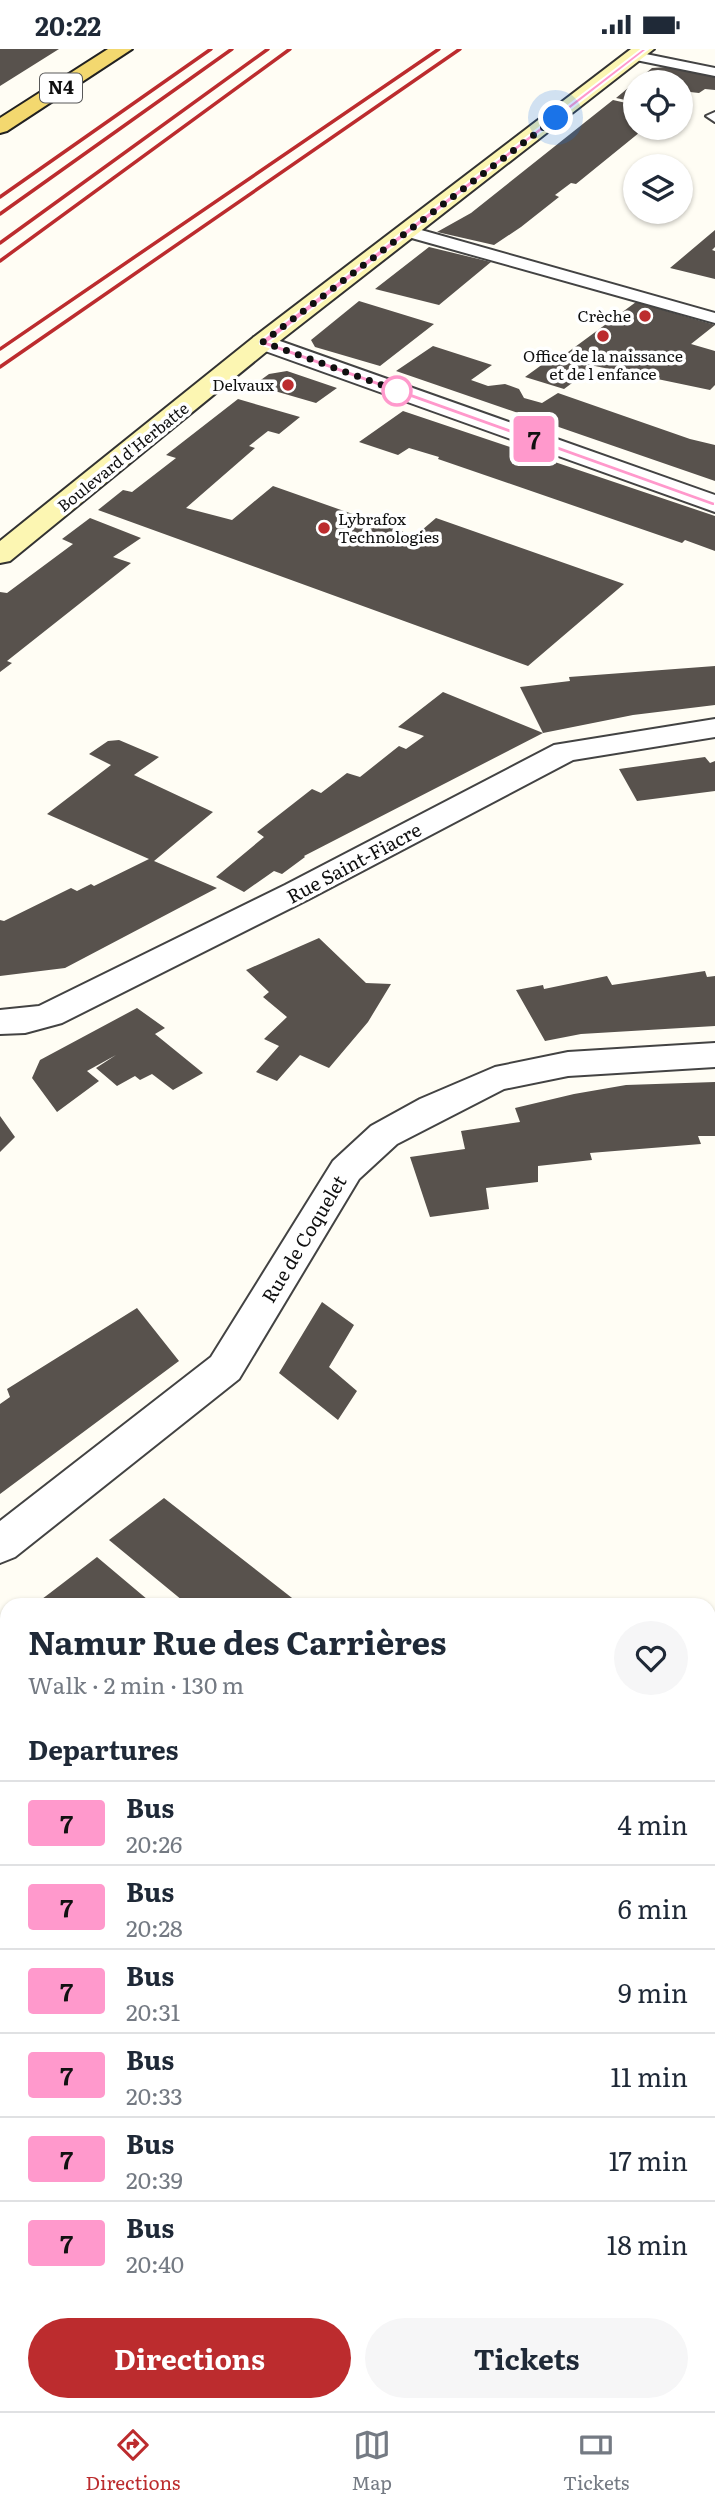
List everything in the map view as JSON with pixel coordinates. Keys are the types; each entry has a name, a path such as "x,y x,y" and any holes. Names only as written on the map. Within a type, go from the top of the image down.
{"main road":[{"name":"N4","path":"0,127 122,49"}],"street":[{"name":"Boulevard d'Herbatte","path":"0,555 263,342 640,52"},
{"path":"263,342 715,504"},
{"name":"Rue Saint-Fiacre","path":"0,1022 50,1016 298,892 565,752 715,728"},
{"name":"Rue de Coquelet","path":"0,1545 225,1368 346,1170 384,1135 495,1079 568,1064 715,1055"}],"lane":[{"path":"662,49 715,57"},
{"path":"640,52 715,72"},
{"path":"408,232 715,318"}],"building":[{"path":"0,49 59,49 0,86"},
{"path":"652,68 681,70 650,70"},
{"path":"693,72 715,77 715,90 705,89 699,93 693,92"},
{"path":"613,100 623,102 623,140 630,140 576,184 571,183 555,195 559,197 521,227 494,245 437,232 471,213"},
{"path":"715,230 715,247 712,250 715,251 715,279 670,268"},
{"path":"429,247 491,262 439,305 375,289"},
{"path":"359,301 434,324 380,366 315,347 311,340"},
{"path":"636,302 715,325 691,344 715,351 715,385 710,390 595,366 564,389 525,377 554,356 560,358"},
{"path":"433,346 492,365 471,380 488,386 505,384 519,389 524,398 542,403 558,393 690,439 715,445 715,481 396,371"},
{"path":"287,371 337,388 316,403 254,385 269,374"},
{"path":"238,399 300,417 279,434 268,431 249,446 255,448 186,508 232,520 273,486 415,536 436,518 624,584 528,666 98,510 123,490 132,492 176,458 166,455"},
{"path":"403,411 715,516 715,551 685,540 682,543 438,459 439,457 409,448 398,455 359,442"},
{"path":"90,518 141,538 113,557 131,563 7,661 12,663 0,672 0,592 7,593 73,544 62,539"},
{"path":"715,666 715,705 633,715 543,733 520,687 570,681 569,677"},
{"path":"443,692 543,733 304,856 282,874 274,871 244,892 216,877 264,837 257,832 312,789 321,793 347,773 360,777 399,746 406,749 424,736 398,727"},
{"path":"119,740 159,757 134,775 213,812 154,861 217,888 65,968 0,976 0,920 4,921 71,888 77,891 91,884 94,886 149,859 47,814 111,765 89,754 108,741"},
{"path":"705,757 710,763 715,761 715,791 637,801 619,769"},
{"path":"319,938 366,983 391,984 368,1022 329,1068 300,1055 277,1081 256,1072 279,1046 264,1039 287,1017 263,997 269,992 246,970"},
{"path":"705,971 707,977 715,976 715,1026 581,1034 545,1041 516,990 543,985 544,989 607,976 612,985"},
{"path":"137,1008 165,1028 155,1034 203,1073 173,1090 152,1074 140,1080 135,1076 117,1086 96,1068 116,1055 87,1071 99,1081 57,1112 32,1078 40,1060"},
{"path":"715,1082 715,1136 698,1136 701,1144 590,1153 592,1160 538,1166 538,1182 486,1188 489,1209 430,1217 410,1157 465,1149 461,1131 520,1122 515,1108 574,1094 626,1085"},
{"path":"0,1116 15,1137 0,1152"},
{"path":"322,1302 354,1325 329,1367 357,1391 338,1420 279,1373"},
{"path":"137,1308 179,1361 0,1494 0,1404 10,1397 7,1389"},
{"path":"164,1498 292,1598 179,1598 109,1540"},
{"path":"97,1557 146,1598 43,1598"}],"railway":[{"path":"0,197 211,49"},
{"path":"0,214 232,49"},
{"path":"0,243 268,49"},
{"path":"0,261 290,49"},
{"path":"0,349 439,49"},
{"path":"0,367 460,49"}],"bus line":[{"name":"7","path":"644,49 263,342 715,504"}],"place":[{"name":"Crèche","path":"645,316"},
{"name":"Office de la naissance et de l enfance","path":"603,336"},
{"name":"Delvaux","path":"288,385"},
{"name":"Lybrafox Technologies","path":"324,528"}],"route":[{"path":"397,391 401,392 263,342 556,118"}]}
